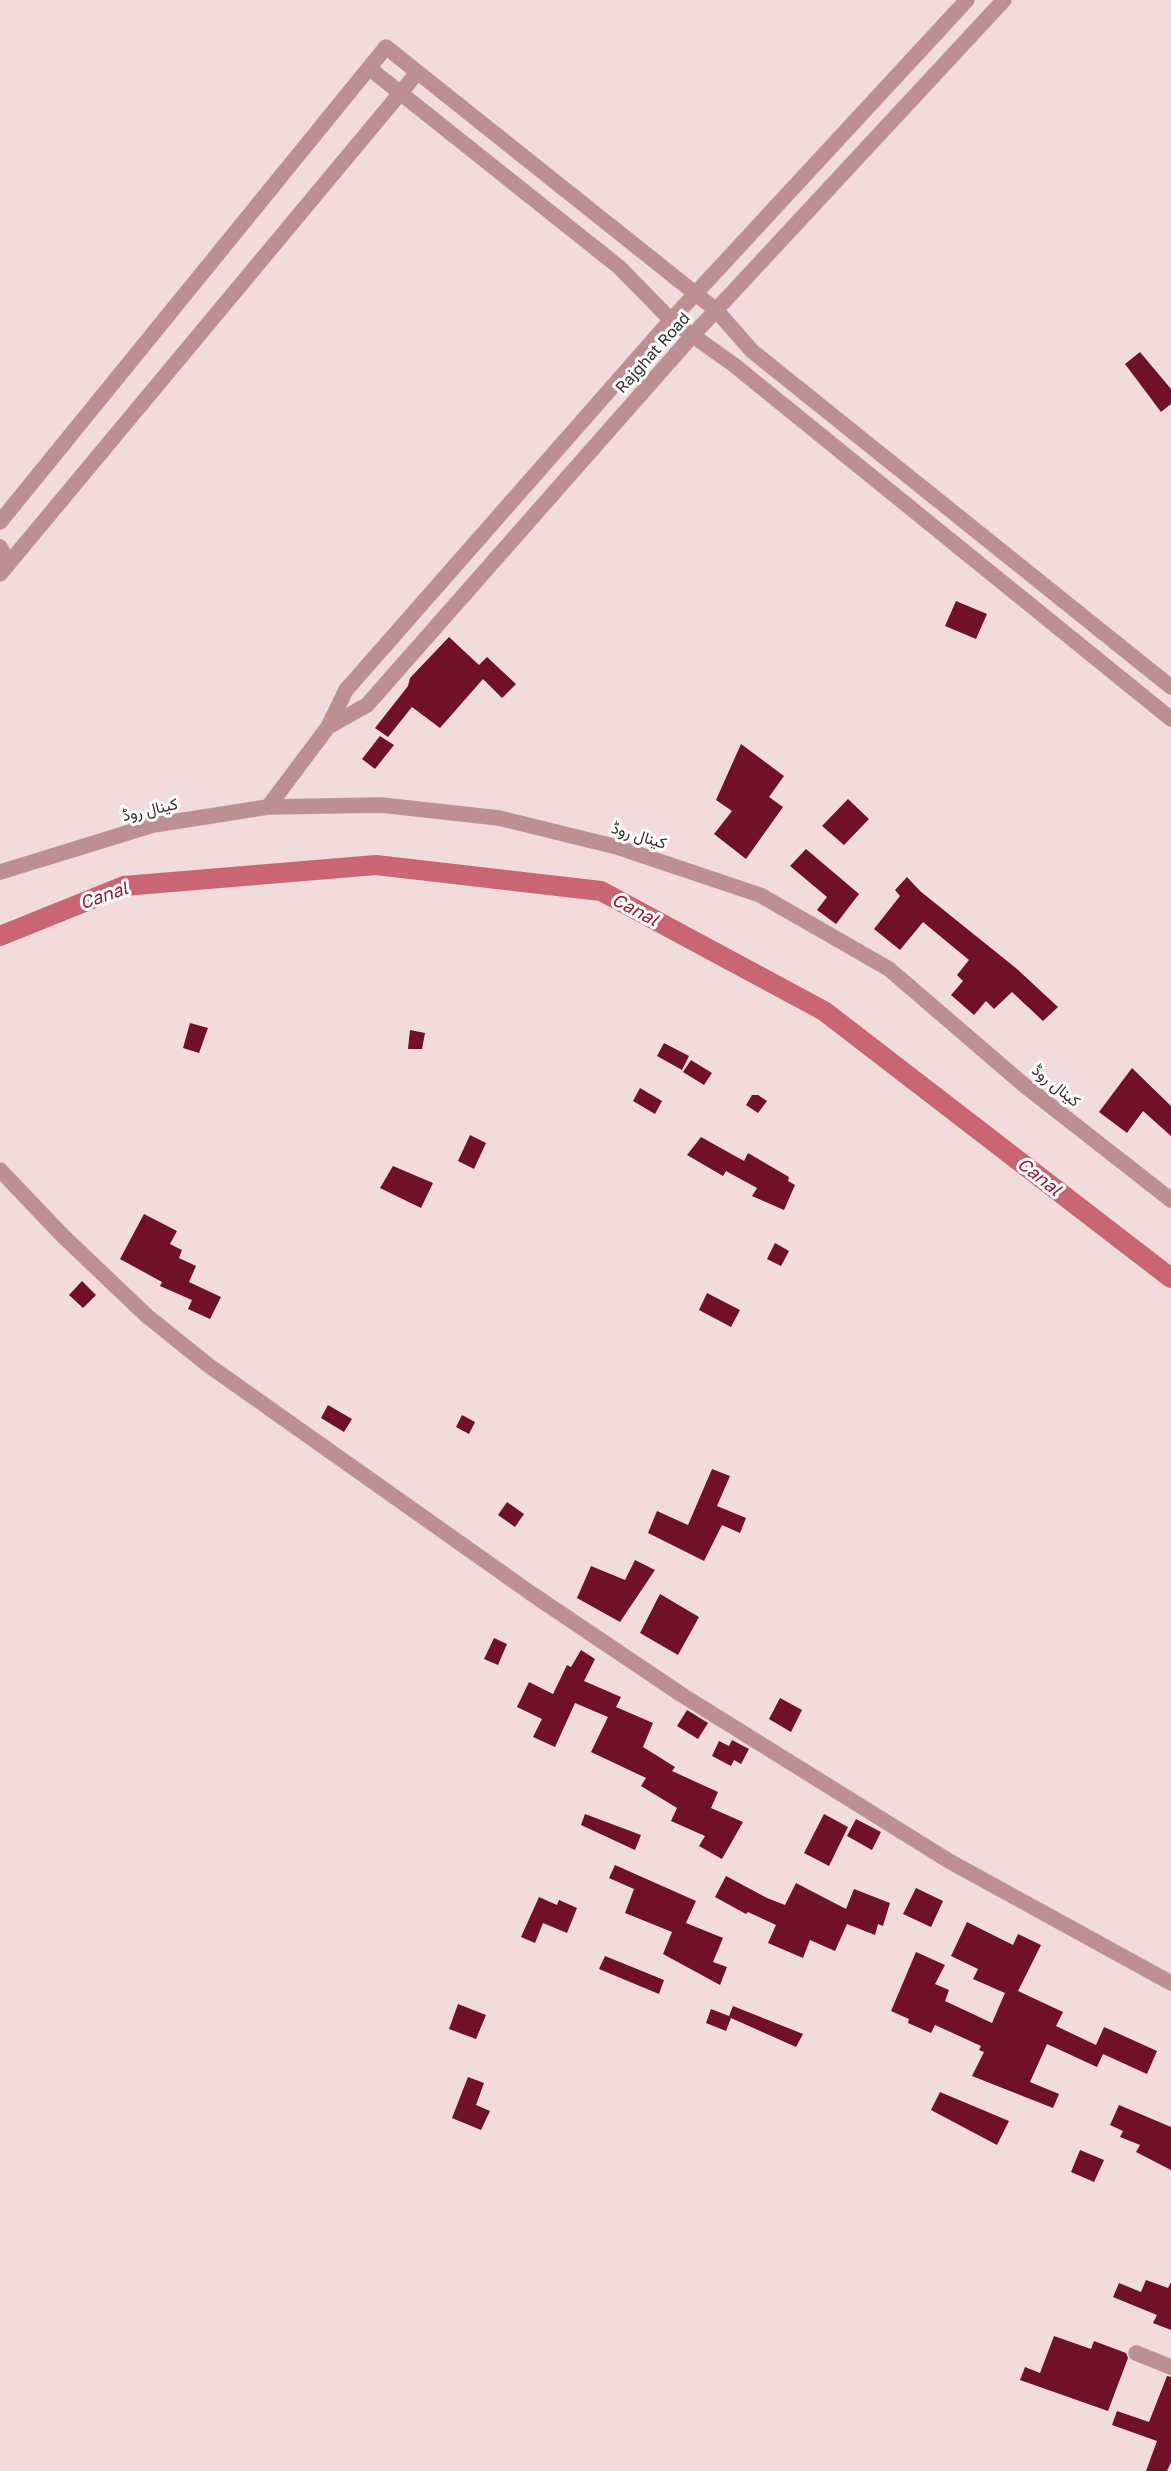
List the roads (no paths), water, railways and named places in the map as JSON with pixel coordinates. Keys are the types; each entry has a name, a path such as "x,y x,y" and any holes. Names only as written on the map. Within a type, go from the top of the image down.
{"street":[{"name":"Rajghat Road","path":"267,807 328,727 346,690 671,320 968,0"},
{"name":"Rajghat Road","path":"328,727 367,705 692,336 1004,0"},
{"path":"0,522 386,47 716,310 752,351 1171,687"},
{"path":"369,68 619,267 671,320 734,365 1171,719"},
{"path":"1,572 417,73"},
{"path":"515,184 530,162"},
{"path":"784,407 799,388"},
{"path":"0,547 6,558 1,572"},
{"name":"کینال روڈ","path":"0,872 153,825 267,807 381,805 499,818 617,847 760,895 889,969 1024,1085 1171,1200"},
{"path":"0,1170 63,1236 147,1316 208,1365 532,1594 682,1695 949,1861 1171,1983"},
{"path":"1136,2353 1171,2367"}],"waterway":[{"name":"Canal","path":"0,936 124,886 376,865 601,891 824,1011 1171,1278"}]}
